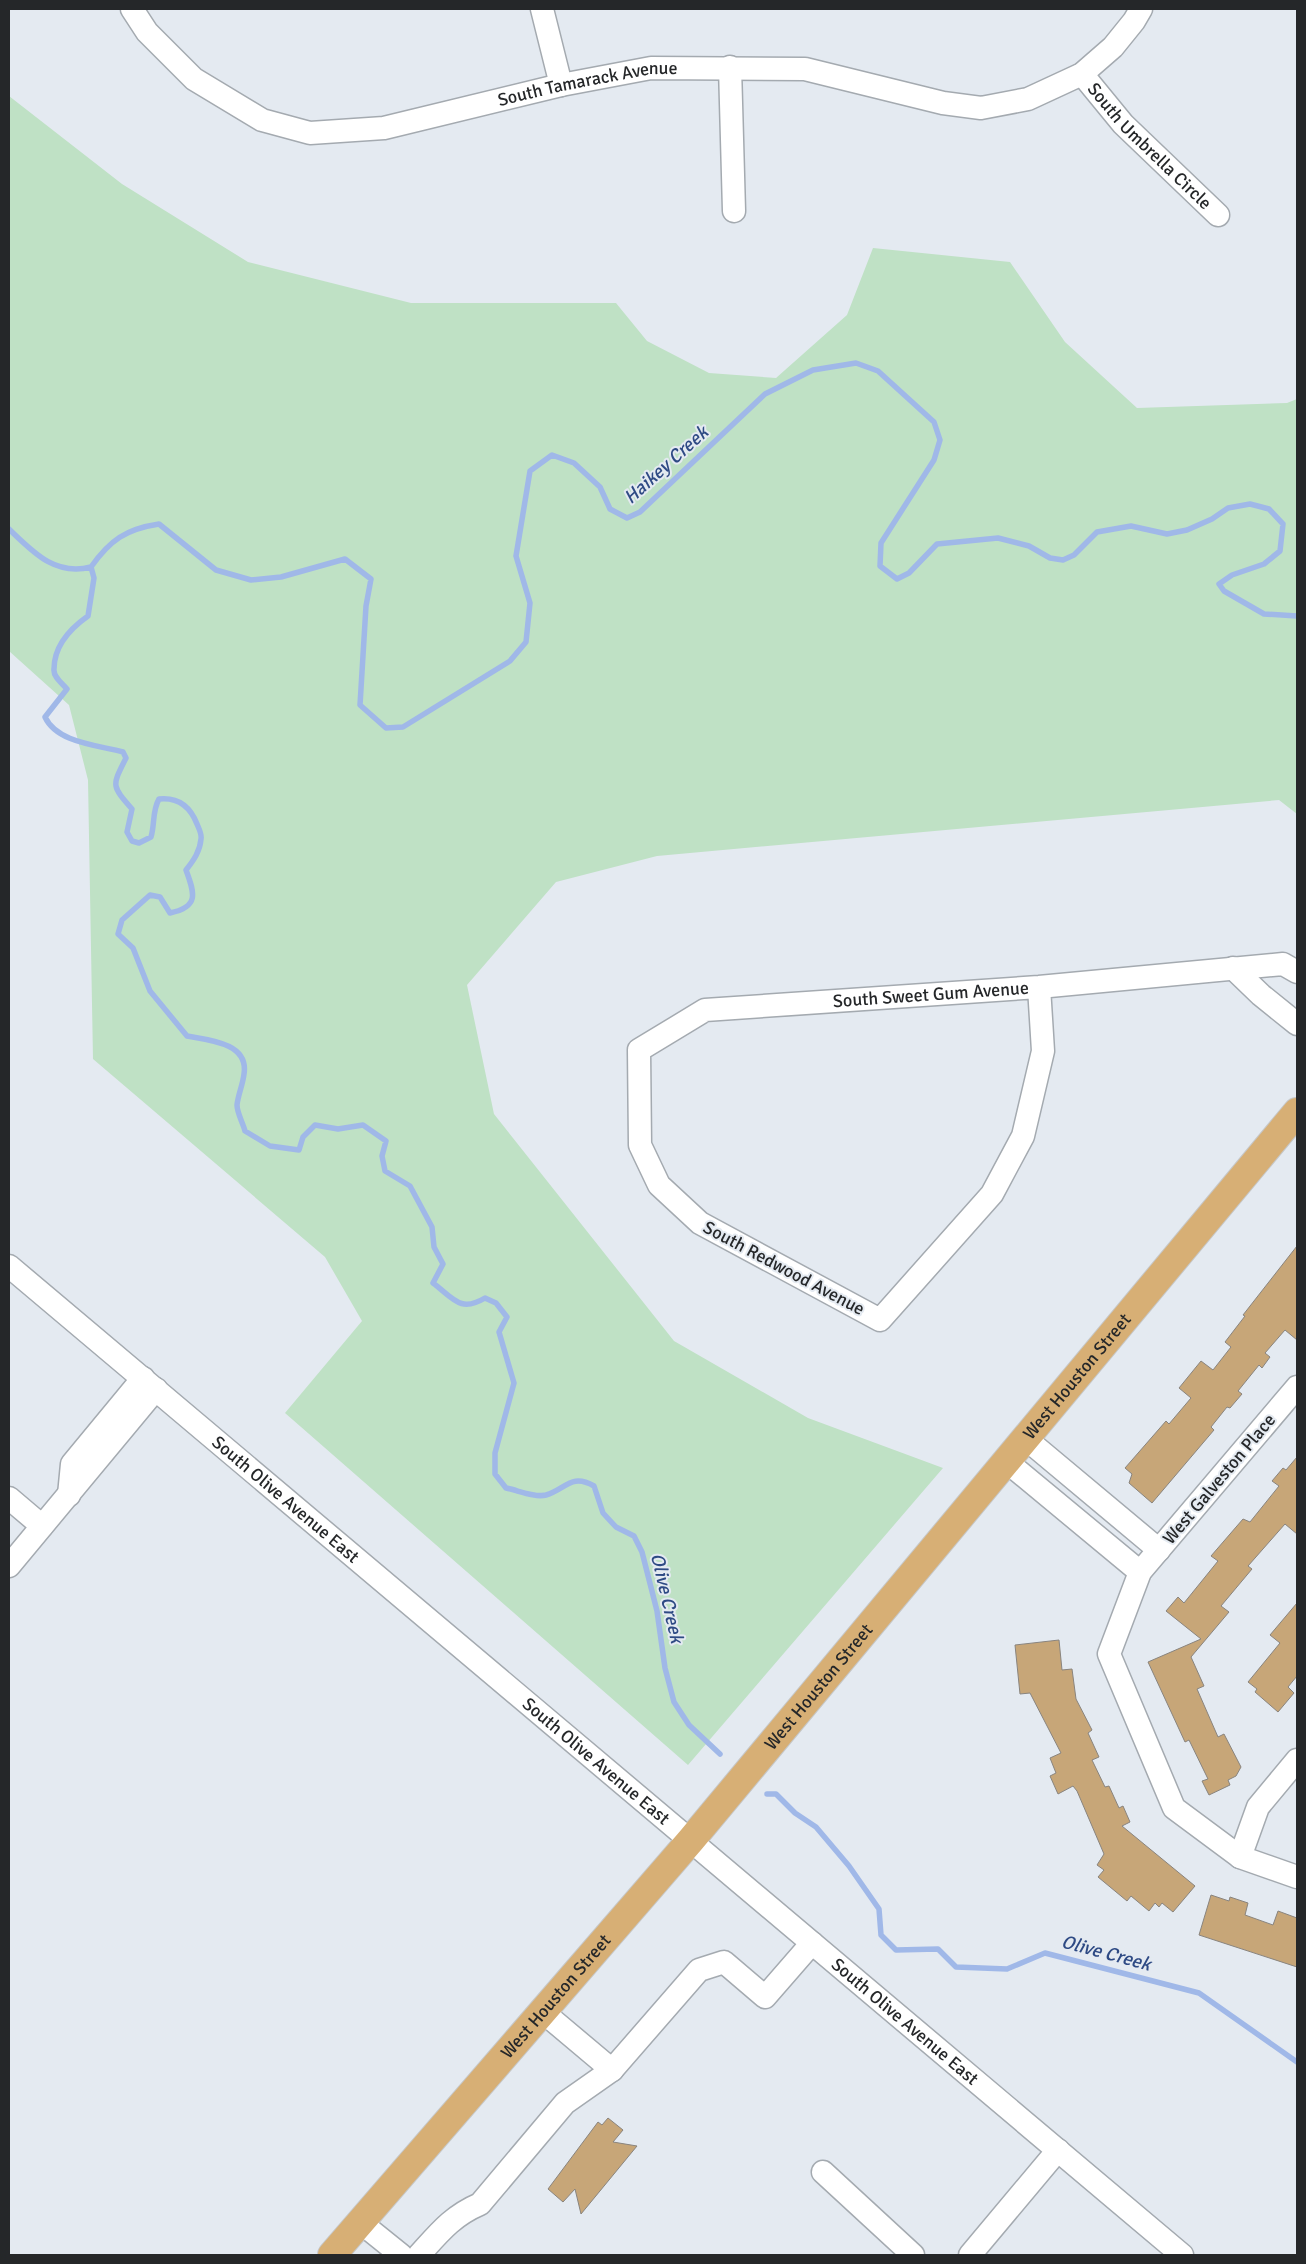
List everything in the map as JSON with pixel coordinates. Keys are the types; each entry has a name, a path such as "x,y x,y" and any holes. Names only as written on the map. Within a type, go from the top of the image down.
{"main road":[{"name":"West Houston Street","path":"332,2255 691,1840 1297,1112"}],"street":[{"name":"South Tamarack Avenue","path":"132,9 147,32 194,79 262,120 310,132 384,128 561,85 651,68 730,67 805,69 943,103 981,108 1028,99 1082,74 1113,47 1127,31 1141,9"},
{"path":"542,9 561,85"},
{"path":"730,67 734,211"},
{"name":"South Umbrella Circle","path":"1082,74 1123,124 1218,215"},
{"name":"South Sweet Gum Avenue","path":"639,1050 705,1010 1040,987 1283,964 1297,972"},
{"path":"1233,968 1261,995 1297,1024"},
{"name":"South Redwood Avenue","path":"639,1050 640,1145 660,1185 700,1223 880,1320 992,1194 1024,1136 1043,1051 1040,987"},
{"name":"South Olive Avenue East","path":"9,1266 1182,2255"},
{"path":"9,1566 68,1495 72,1464 150,1384"},
{"name":"West Galveston Place","path":"1140,1572 1297,1387"},
{"path":"1025,1438 1158,1550"},
{"path":"1006,1461 1140,1572 1110,1654 1174,1808 1240,1857 1297,1877"},
{"path":"9,1498 42,1526"},
{"path":"1240,1857 1258,1807 1297,1760"},
{"path":"419,2255 445,2226 461,2212 480,2204 565,2103 612,2070 699,1970 724,1962 765,1997 812,1943"},
{"path":"543,2012 612,2070"},
{"path":"970,2255 1058,2150"},
{"path":"823,2172 913,2255"},
{"path":"360,2222 401,2255"}],"green space":[{"path":"9,96 122,184 248,262 411,303 616,303 647,341 709,373 776,378 847,315 873,248 1010,262 1065,342 1137,408 1287,403 1297,399 1297,814 1279,800 657,856 556,882 467,985 494,1114 674,1341 808,1418 943,1468 688,1765 285,1413 362,1321 325,1257 93,1059 88,780 69,705 9,651"}],"building":[{"path":"1297,1246 1297,1340 1285,1330 1265,1353 1270,1357 1262,1368 1259,1365 1238,1391 1242,1394 1230,1408 1227,1407 1211,1427 1214,1430 1152,1503 1129,1483 1132,1474 1125,1468 1166,1421 1169,1424 1191,1398 1179,1388 1201,1361 1213,1370 1231,1347 1225,1342 1245,1316 1243,1315"},
{"path":"1297,1457 1297,1534 1285,1524 1248,1566 1252,1569 1221,1606 1229,1612 1191,1657 1204,1686 1197,1689 1218,1737 1224,1734 1241,1767 1236,1776 1228,1780 1230,1785 1209,1795 1202,1781 1208,1779 1189,1740 1185,1742 1148,1662 1201,1639 1166,1611 1178,1597 1184,1603 1218,1561 1211,1556 1243,1519 1250,1522 1279,1486 1272,1481 1283,1468 1286,1470"},
{"path":"1297,1603 1297,1676 1288,1687 1294,1693 1278,1712 1255,1692 1257,1689 1248,1682 1280,1643 1270,1635"},
{"path":"1059,1640 1062,1670 1072,1669 1076,1699 1092,1730 1088,1733 1099,1757 1092,1760 1105,1787 1109,1786 1119,1808 1123,1806 1130,1822 1122,1826 1195,1886 1173,1912 1162,1903 1159,1907 1155,1903 1149,1911 1131,1896 1127,1901 1098,1877 1104,1870 1097,1865 1104,1854 1077,1791 1073,1786 1058,1794 1050,1776 1056,1773 1050,1758 1061,1753 1030,1693 1020,1694 1015,1645"},
{"path":"1211,1895 1229,1901 1230,1897 1248,1903 1245,1915 1273,1925 1278,1911 1297,1918 1297,1967 1199,1935"},
{"path":"608,2118 623,2130 613,2142 637,2146 581,2214 575,2189 563,2202 548,2189 598,2122 602,2125"}],"waterway":[{"name":"Haikey Creek","path":"9,529 36,554 46,560 56,565 78,569 91,567 105,550 120,537 137,529 159,524 216,570 251,580 281,577 345,559 371,579 366,606 360,705 386,728 403,727 510,661 526,642 530,603 516,556 530,471 552,455 574,463 600,487 610,509 627,518 640,512 765,394 813,370 856,363 878,371 934,422 940,440 934,460 881,543 880,566 897,579 909,573 937,544 998,538 1029,546 1050,558 1063,560 1074,555 1097,532 1131,526 1167,534 1187,530 1212,519 1228,508 1250,504 1269,509 1283,524 1280,551 1264,564 1232,575 1219,584 1224,591 1264,614 1297,616"},
{"name":"Olive Creek","path":"91,567 94,578 88,616 65,638 60,645 55,661 55,675 67,689 45,717 51,726 68,738 123,752 126,758 118,774 116,785 120,795 132,809 127,832 132,841 139,843 151,837 155,808 159,799 178,801 187,808 191,812 201,835 198,851 186,870 193,893 190,903 186,907 170,913 160,897 150,895 122,920 118,934 133,948 150,991 187,1036 226,1045 234,1049 240,1056 244,1064 244,1074 237,1105 245,1131 270,1146 299,1150 303,1137 315,1125 338,1129 363,1125 386,1141 382,1156 385,1171 410,1186 432,1227 434,1247 443,1264 433,1283 457,1302 463,1304 469,1304 485,1298 496,1303 507,1317 499,1332 514,1383 495,1453 495,1474 506,1488 542,1496 574,1482 586,1482 594,1486 603,1513 616,1527 634,1536 642,1552 657,1611 665,1668 674,1702 689,1725 720,1754"},
{"name":"Olive Creek","path":"767,1794 776,1794 795,1813 816,1827 849,1866 879,1909 881,1935 896,1950 938,1949 956,1967 1007,1969 1045,1953 1199,1993 1297,2062"}]}
